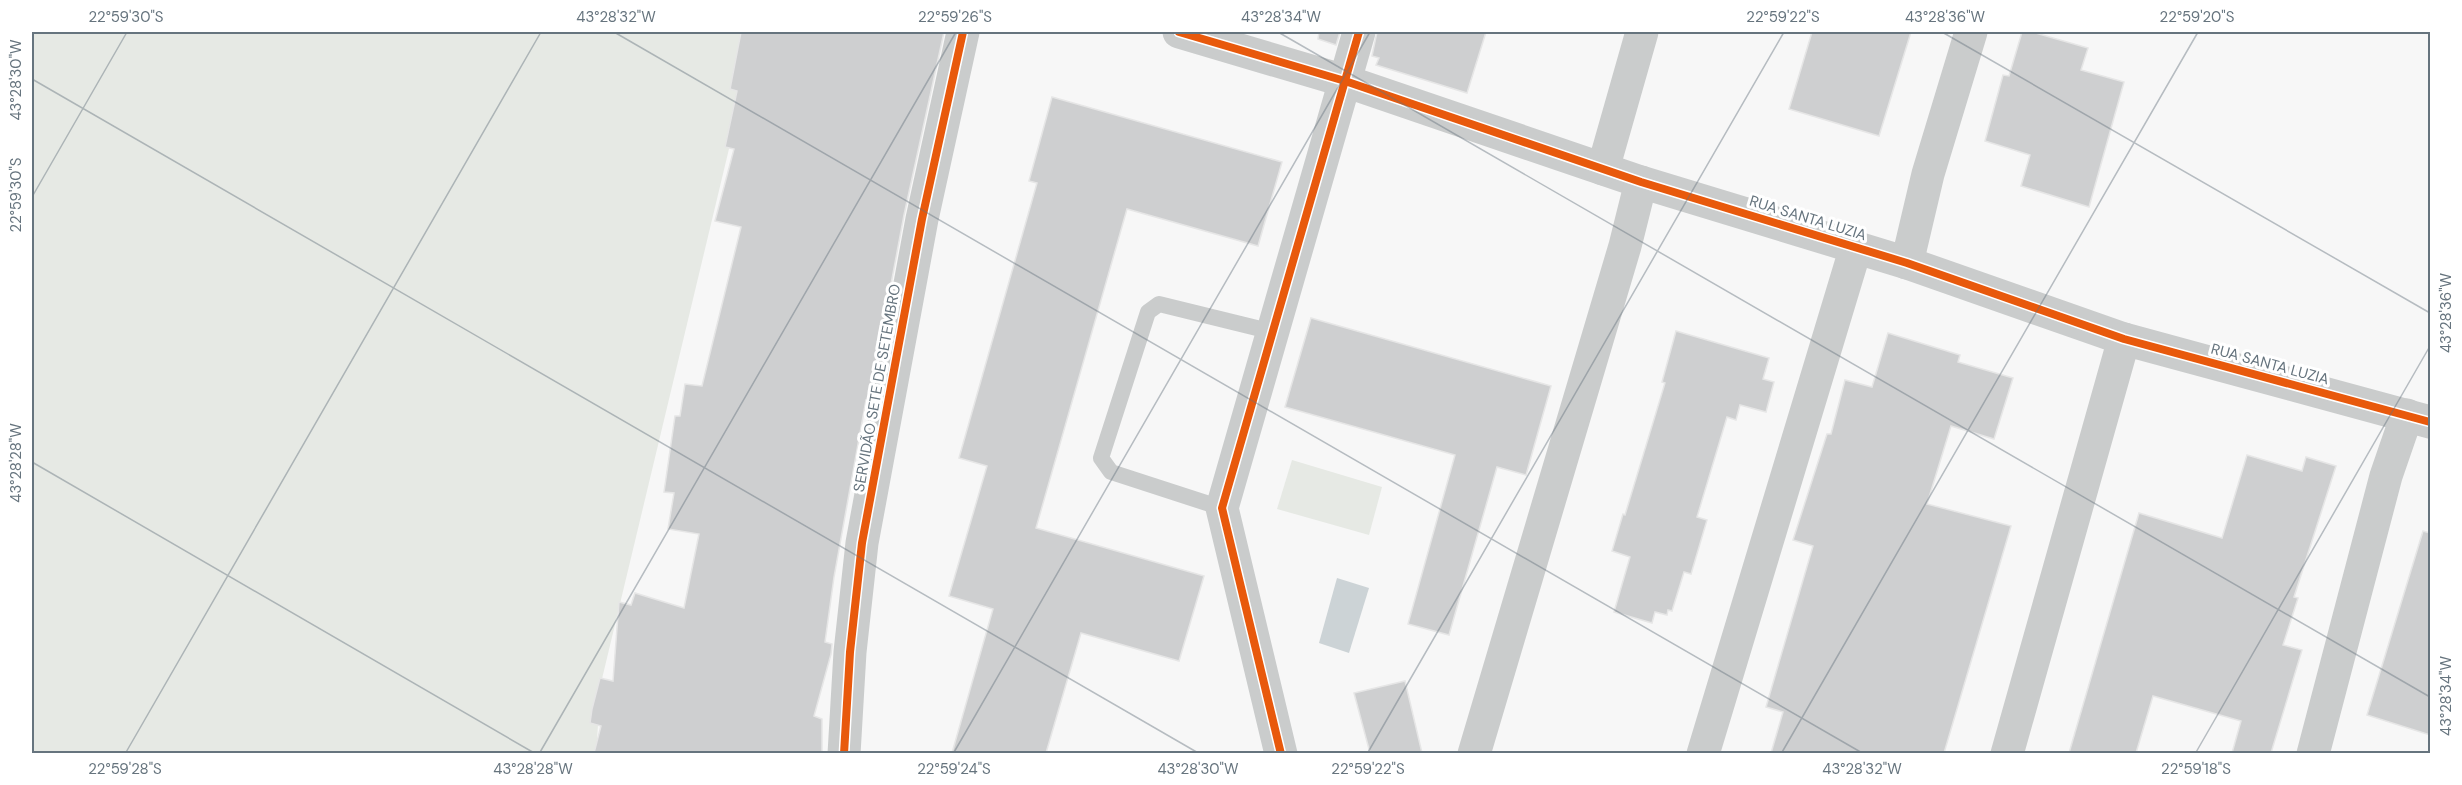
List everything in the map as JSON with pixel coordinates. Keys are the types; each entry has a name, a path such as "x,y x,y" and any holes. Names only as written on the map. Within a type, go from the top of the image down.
{"street":[{"name":"SERVIDÃO SETE DE SETEMBRO","path":"844,753 850,652 862,543 925,202 963,32"},
{"name":"RUA SANTA LUZIA","path":"1179,32 1345,81 1641,182 1907,263 2124,339 2419,418"},
{"path":"1281,753 1222,508 1359,32"},
{"path":"1603,169 1642,32"},
{"path":"1907,263 1928,174 1971,32"},
{"path":"1474,753 1641,182"},
{"path":"1703,753 1856,247"},
{"path":"2007,753 2124,339"},
{"path":"2313,753 2386,476 2419,418"}],"lane":[{"path":"1222,508 1111,472 1101,458 1148,312 1159,304 1273,332"}],"shaded area":[{"path":"32,32 757,32 601,683 596,753 32,753"},
{"path":"1292,460 1382,487 1369,535 1277,509"},
{"path":"1337,578 1369,588 1349,653 1319,643"}],"building":[{"path":"741,32 944,32 904,215 869,401 866,400 834,577 825,642 832,644 831,654 814,716 822,719 822,753 594,753 601,726 590,723 592,709 600,678 613,681 619,602 631,605 635,593 684,608 699,534 668,529 674,493 664,492 675,416 680,416 685,384 702,386 741,227 715,221 734,149 725,147 737,91 730,89"},
{"path":"1319,32 1340,32 1336,45 1318,39"},
{"path":"1377,32 1486,32 1467,93 1376,65 1379,58 1372,56"},
{"path":"1812,32 1911,32 1879,136 1789,109"},
{"path":"2022,32 2032,32 2088,48 2081,70 2124,82 2089,207 2021,186 2030,155 1985,141 2003,75 2009,76"},
{"path":"1052,97 1282,162 1258,246 1127,209 1036,528 1204,576 1179,661 1081,633 1046,753 952,753 993,609 949,596 987,466 959,458 1037,183 1029,181"},
{"path":"1311,318 1551,386 1526,475 1497,467 1449,635 1408,624 1455,455 1285,407"},
{"path":"1676,331 1769,358 1763,379 1774,382 1766,412 1740,405 1736,420 1727,417 1697,517 1707,520 1691,574 1684,572 1672,611 1668,610 1667,615 1655,612 1652,623 1614,612 1630,557 1612,551 1665,383 1662,382"},
{"path":"1888,333 1960,355 1958,362 2013,378 1994,439 1951,426 1927,504 2011,526 1944,753 1771,753 1783,712 1766,707 1813,546 1793,540 1827,434 1831,434 1845,380 1872,387"},
{"path":"2247,455 2302,471 2306,457 2336,466 2294,597 2298,598 2283,645 2302,650 2271,753 2232,753 2241,721 2153,696 2136,753 2069,753 2139,513 2222,538"},
{"path":"2423,531 2430,533 2430,735 2367,715"},
{"path":"1405,681 1422,753 1370,753 1354,693"}],"cycle path":[{"path":"844,754 850,652 862,543 922,219 963,32"},
{"path":"1179,32 1345,81 1641,182 1907,263 2124,339 2430,422"},
{"path":"1281,754 1222,508 1359,32"}]}
